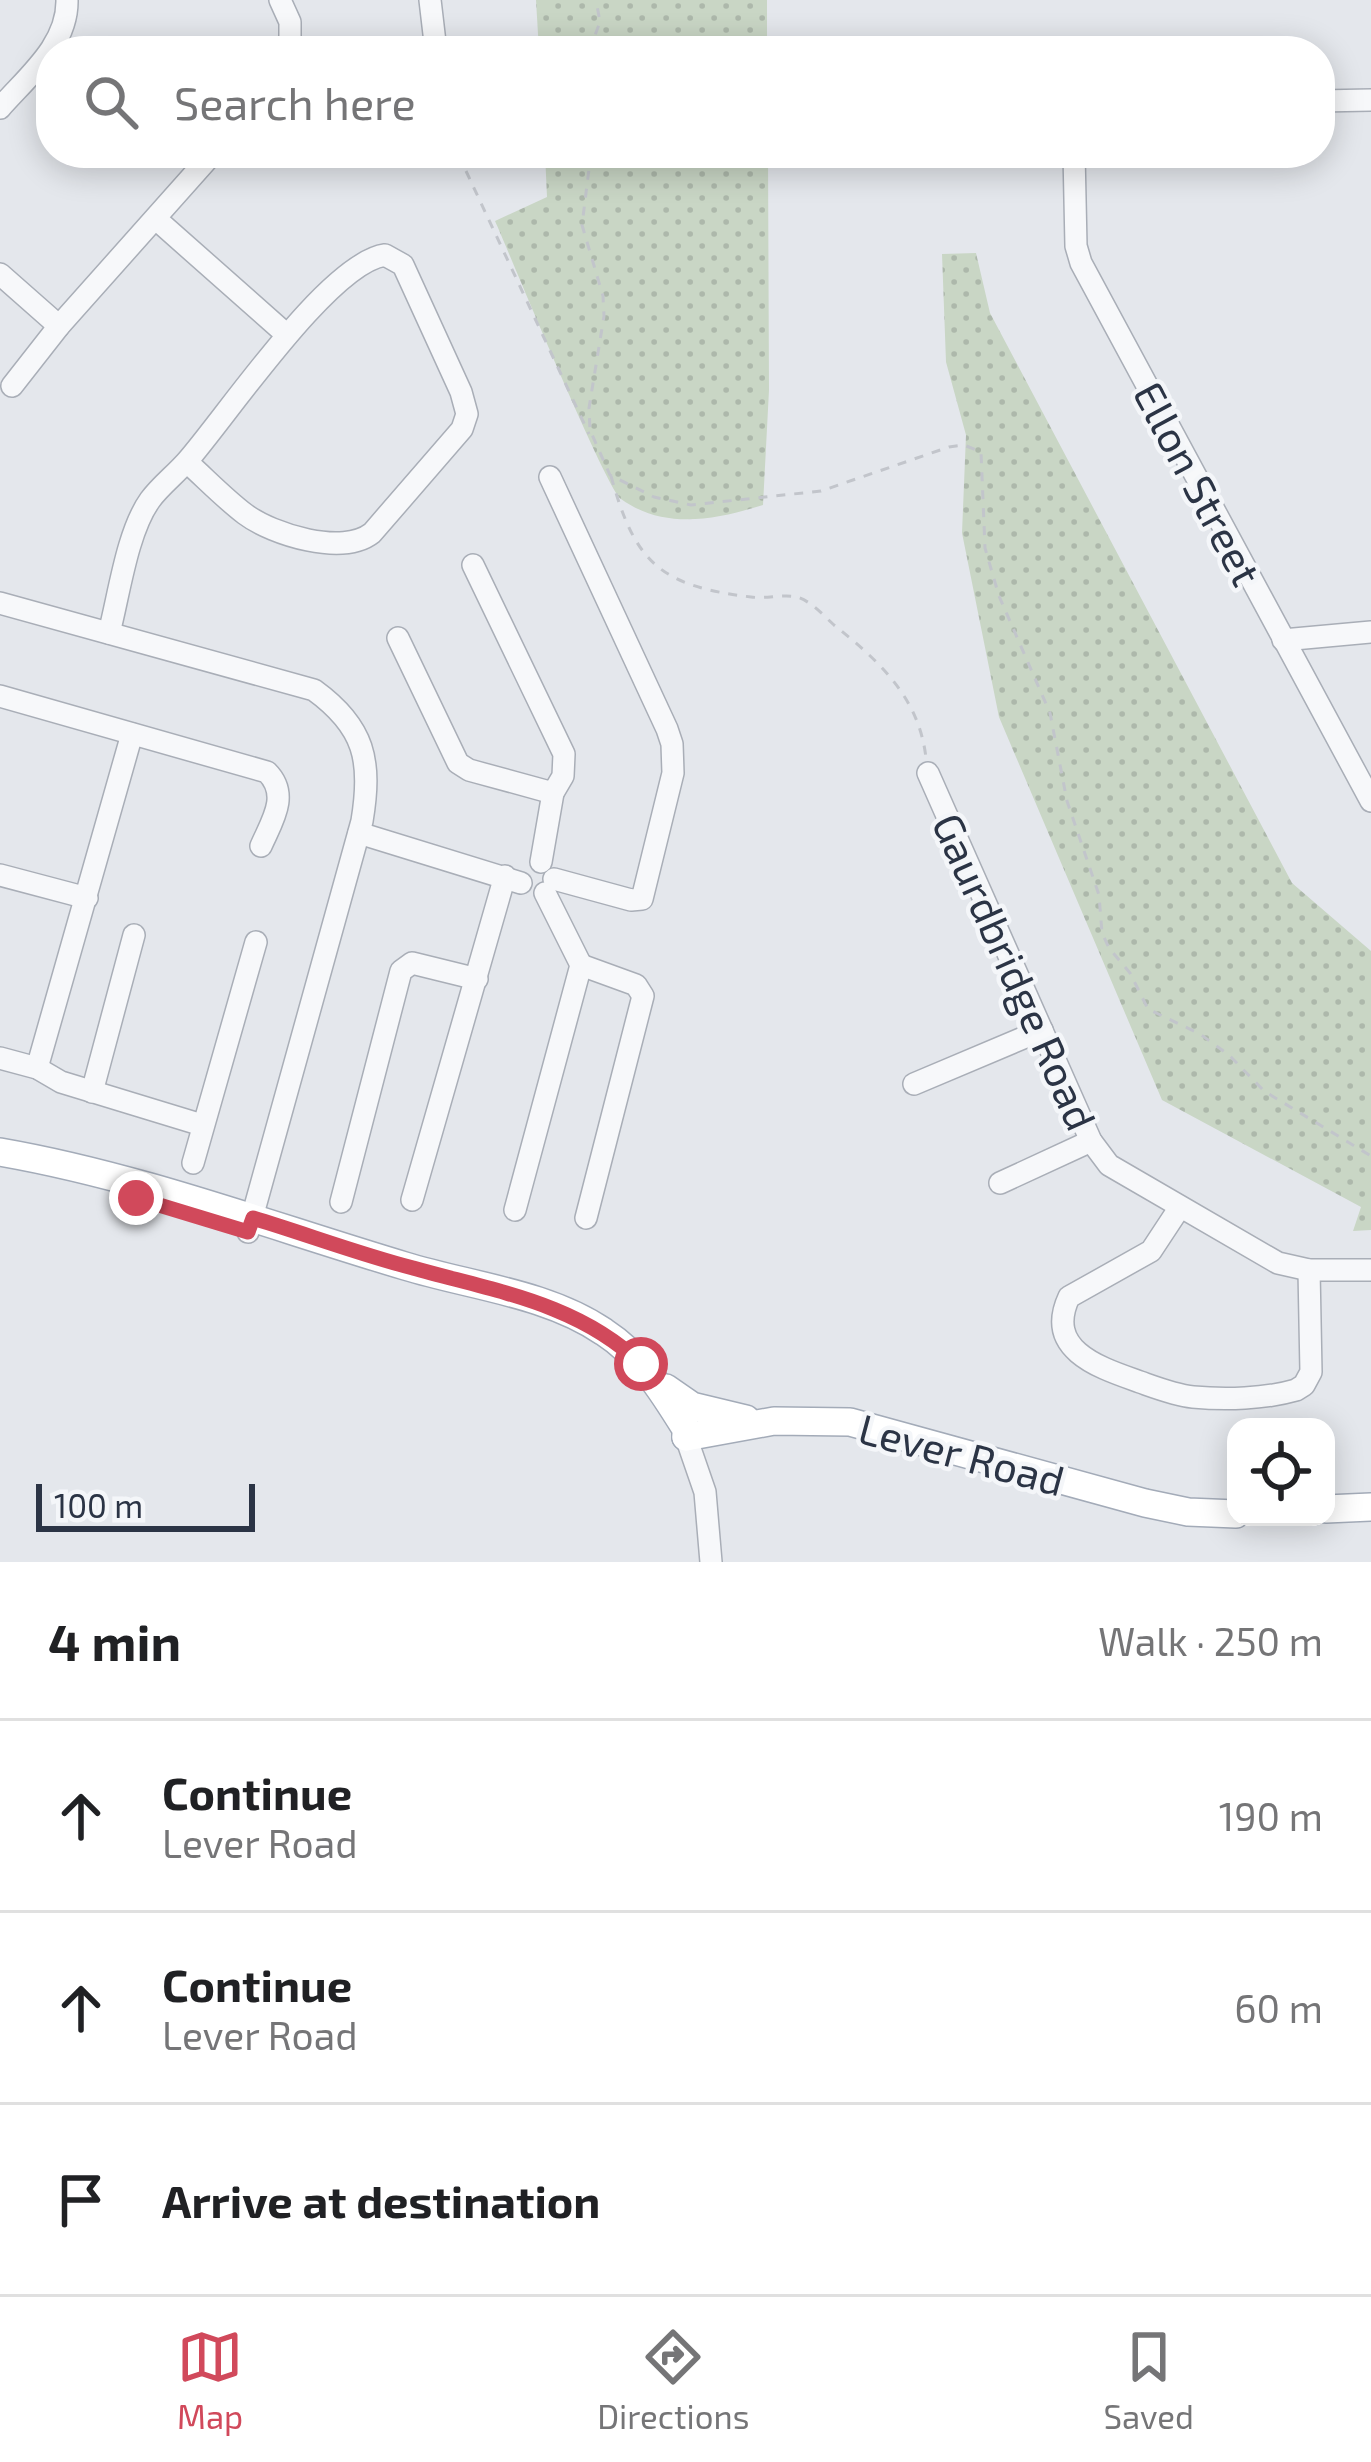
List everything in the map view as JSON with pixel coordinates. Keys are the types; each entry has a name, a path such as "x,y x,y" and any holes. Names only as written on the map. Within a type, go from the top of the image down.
{"main road":[{"path":"0,1155 100,1175 250,1225 527,1298 583,1319 671,1394 692,1406 732,1418 774,1421"},
{"path":"250,1225 371,1275 577,1328 630,1366 686,1437"},
{"path":"641,1364 686,1429 686,1437"},
{"name":"Lever Road","path":"686,1437 774,1421 850,1422 1145,1503 1227,1514"},
{"path":"1335,1509 1371,1507"}],"street":[{"path":"59,36 67,0"},
{"path":"280,0 290,22 290,36"},
{"path":"430,0 432,36"},
{"path":"0,108 36,64"},
{"path":"1335,101 1371,100"},
{"path":"12,386 59,326 200,168"},
{"name":"Ellon Street","path":"1074,168 1076,246 1081,262 1371,801"},
{"path":"156,219 287,335"},
{"path":"109,634 149,501 187,462 287,335 356,267 379,256 398,260 461,392 466,414 461,429 372,533 344,545 299,536 248,516 187,462"},
{"path":"0,274 59,326"},
{"path":"361,827 531,877 642,899 674,755 667,729 550,477"},
{"path":"412,1200 477,979 531,877 563,776 562,746 473,566"},
{"path":"0,603 298,684 331,703 355,732 367,763 361,827 250,1225"},
{"path":"1283,640 1371,632"},
{"path":"398,638 458,763 554,793"},
{"path":"0,696 267,772 279,796 261,845"},
{"path":"37,1068 132,734"},
{"name":"Gaurdbridge Road","path":"928,773 1091,1141 1117,1172 1278,1262 1310,1270 1371,1270"},
{"path":"0,875 87,898"},
{"path":"531,877 580,965 636,985 643,996 586,1218"},
{"path":"92,1091 134,935"},
{"path":"193,1163 256,942"},
{"path":"341,1202 401,971 412,963 477,979"},
{"path":"514,1210 580,965"},
{"path":"914,1084 1042,1030"},
{"path":"0,1058 202,1125"},
{"path":"1000,1184 1091,1141"},
{"path":"1180,1208 1151,1251 1069,1297 1062,1316 1064,1328 1075,1351 1090,1364 1184,1396 1296,1390 1311,1372 1310,1270"},
{"path":"686,1437 705,1492 711,1562"}],"path":[{"path":"595,36 600,22 596,0"},
{"path":"465,168 610,475 644,559 660,571 702,587 746,597 804,600 880,661 915,713 928,773"},
{"path":"589,168 582,225 603,296 602,348 589,408 597,452"},
{"path":"610,475 654,496 691,505 821,491 949,447 964,445 981,452 985,548 999,596 1050,713 1067,801 1100,895 1102,933 1109,948 1130,974 1148,1009 1200,1034 1229,1055 1264,1091 1371,1156"}],"green space":[{"path":"536,0 767,0 767,36 538,36"},
{"path":"546,168 768,168 769,390 763,505 690,519 655,515 621,499 578,415 495,221 547,197"},
{"path":"976,253 990,313 1292,883 1371,951 1371,1230 1353,1231 1361,1207 1162,1100 999,717 962,533 966,435 946,362 942,254"}],"route":[{"path":"136,1198 248,1232 253,1218 407,1267 527,1298 583,1319 641,1364"}]}
